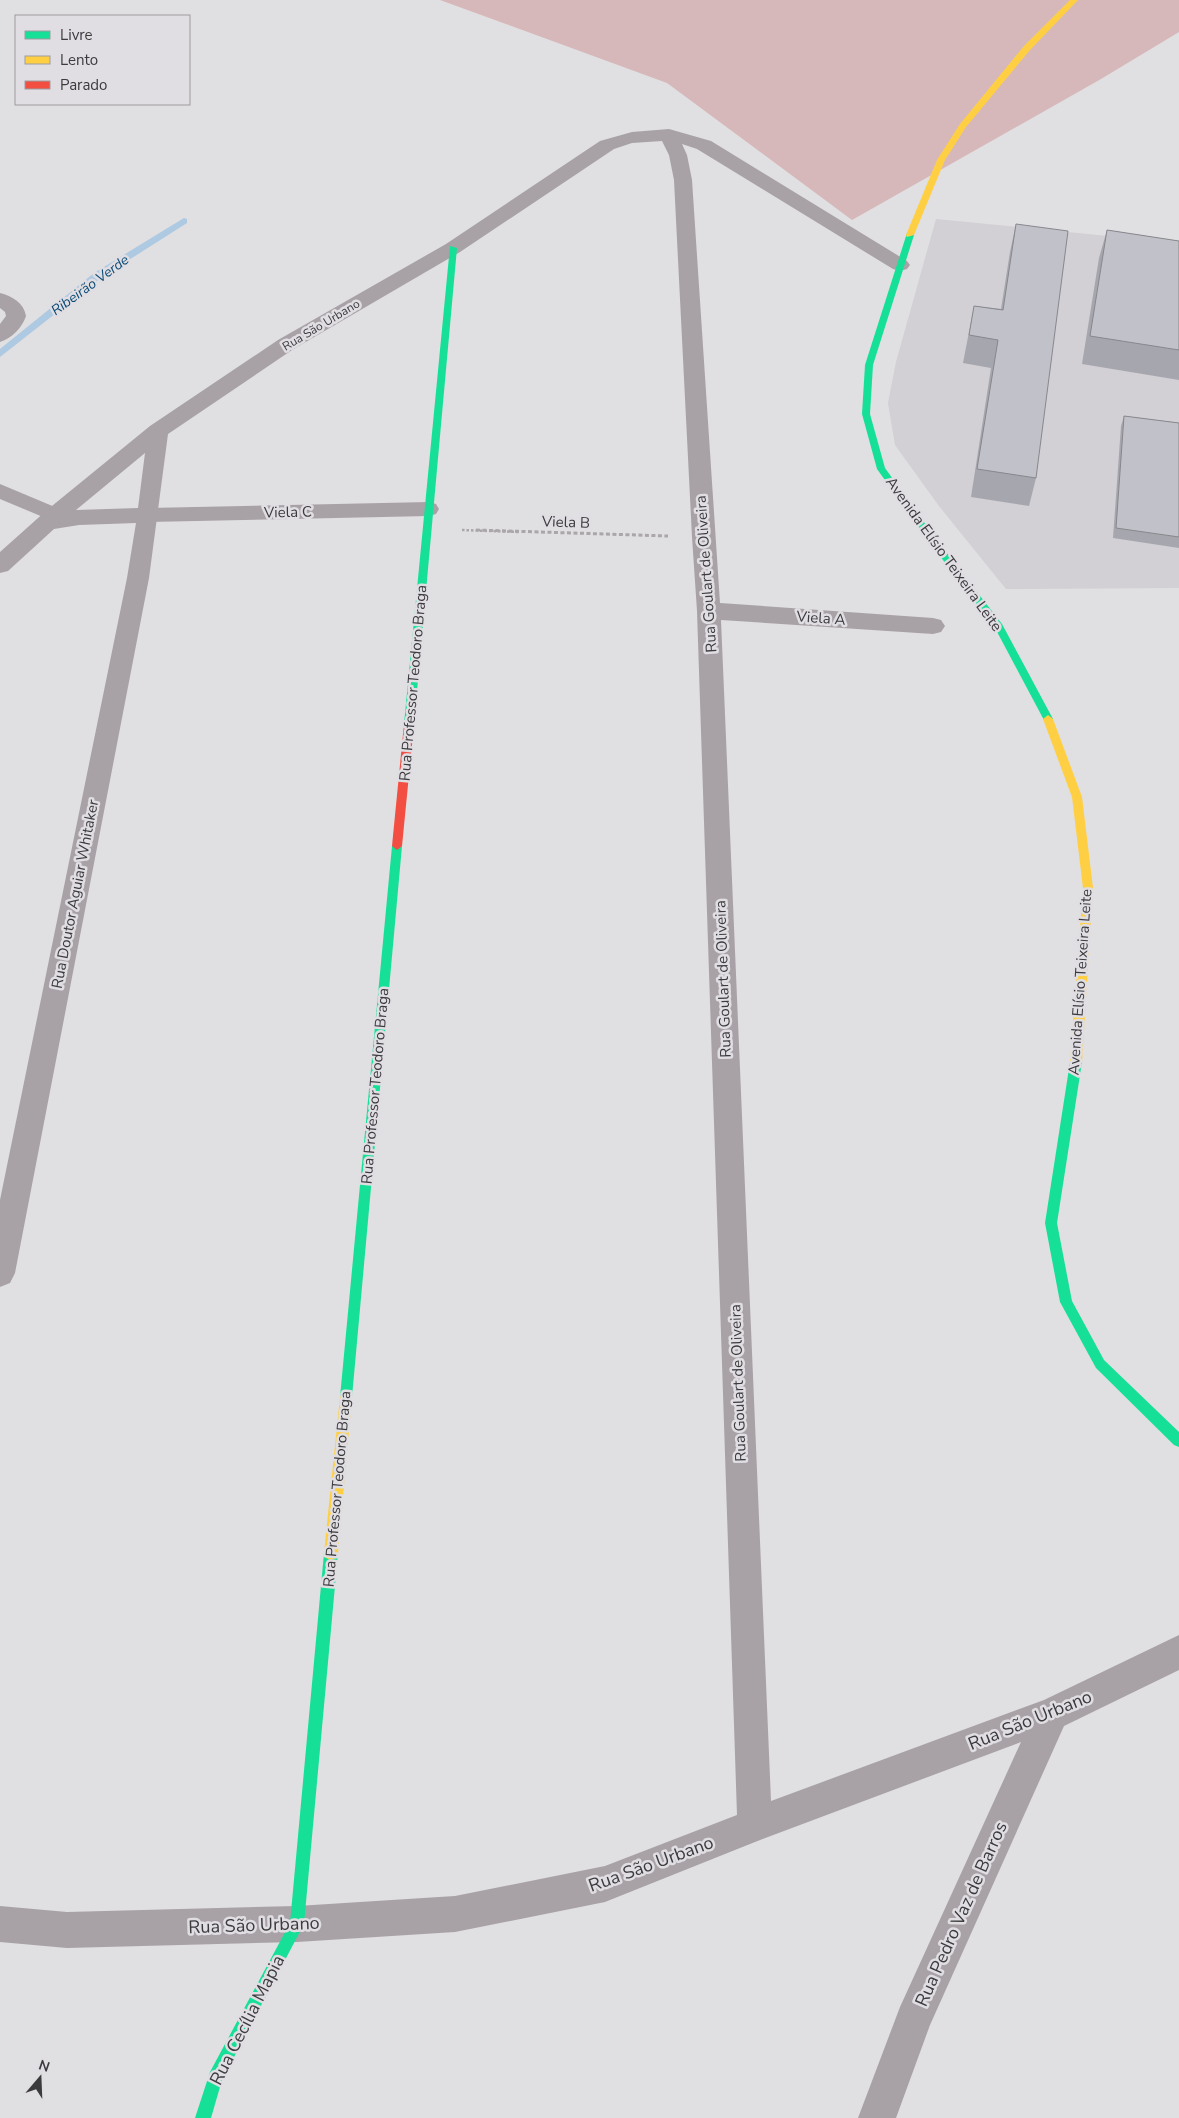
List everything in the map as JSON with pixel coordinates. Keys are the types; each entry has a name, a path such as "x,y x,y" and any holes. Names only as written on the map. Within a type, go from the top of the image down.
{"main road":[{"name":"Avenida Elísio Teixeira Leite","path":"1074,0 1027,48 963,126 941,160 913,225 868,365 866,414 881,469 936,545 999,626 1045,712 1077,797 1088,888 1078,1049 1051,1223 1066,1302 1100,1364 1179,1441"},
{"name":"Rua Professor Teodoro Braga","path":"297,1924 453,248"},
{"name":"Rua Cecília Mapia","path":"203,2118 215,2077 297,1924"}],"street":[{"name":"Rua São Urbano","path":"0,564 51,518 158,431 285,345 453,248 607,145 624,139 669,135 684,137 704,145 900,265"},
{"name":"Rua Goulart de Oliveira","path":"669,135 678,155 683,180 703,537 709,611 755,1825"},
{"path":"0,299 14,306 17,312 16,319 11,326 0,335"},
{"name":"Rua Doutor Aguiar Whitaker","path":"0,1273 136,588 148,515 158,431"},
{"path":"51,518 148,515"},
{"name":"Viela A","path":"709,611 933,626"},
{"name":"Rua São Urbano","path":"0,1924 67,1930 297,1924 455,1914 605,1884 755,1825 1052,1714 1179,1652"},
{"name":"Rua Pedro Vaz de Barros","path":"877,2118 913,2020 1052,1714"}],"lane":[{"path":"0,491 51,518"},
{"name":"Viela C","path":"148,515 429,509"}],"path":[{"name":"Viela B","path":"427,529 703,537"}],"shaded area":[{"path":"440,0 1179,0 1179,32 1101,79 852,220 667,83"},
{"path":"936,219 1179,243 1179,588 1006,589 939,506 895,445 888,403 896,362"}],"building":[{"path":"1016,224 1068,231 1036,478 977,469 998,340 969,335 974,306 1003,310"},
{"path":"1107,230 1179,241 1179,350 1090,336"},
{"path":"1124,416 1179,423 1179,537 1116,528"}],"waterway":[{"name":"Ribeirão Verde","path":"0,354 98,275 184,221"}],"traffic: fast":[{"path":"910,235 869,365 866,414 881,469 936,545 999,626 1048,719"},
{"path":"409,724 453,248"},
{"path":"346,1397 397,846"},
{"path":"1076,1062 1051,1223 1066,1302 1100,1364 1179,1441"},
{"path":"203,2118 215,2077 297,1924 331,1553"}],"traffic: slow":[{"path":"910,235 941,160 963,126 1027,48 1074,0"},
{"path":"1048,719 1077,797 1088,888 1076,1062"},
{"path":"331,1553 346,1397"}],"traffic: jam":[{"path":"397,846 409,724"}]}
